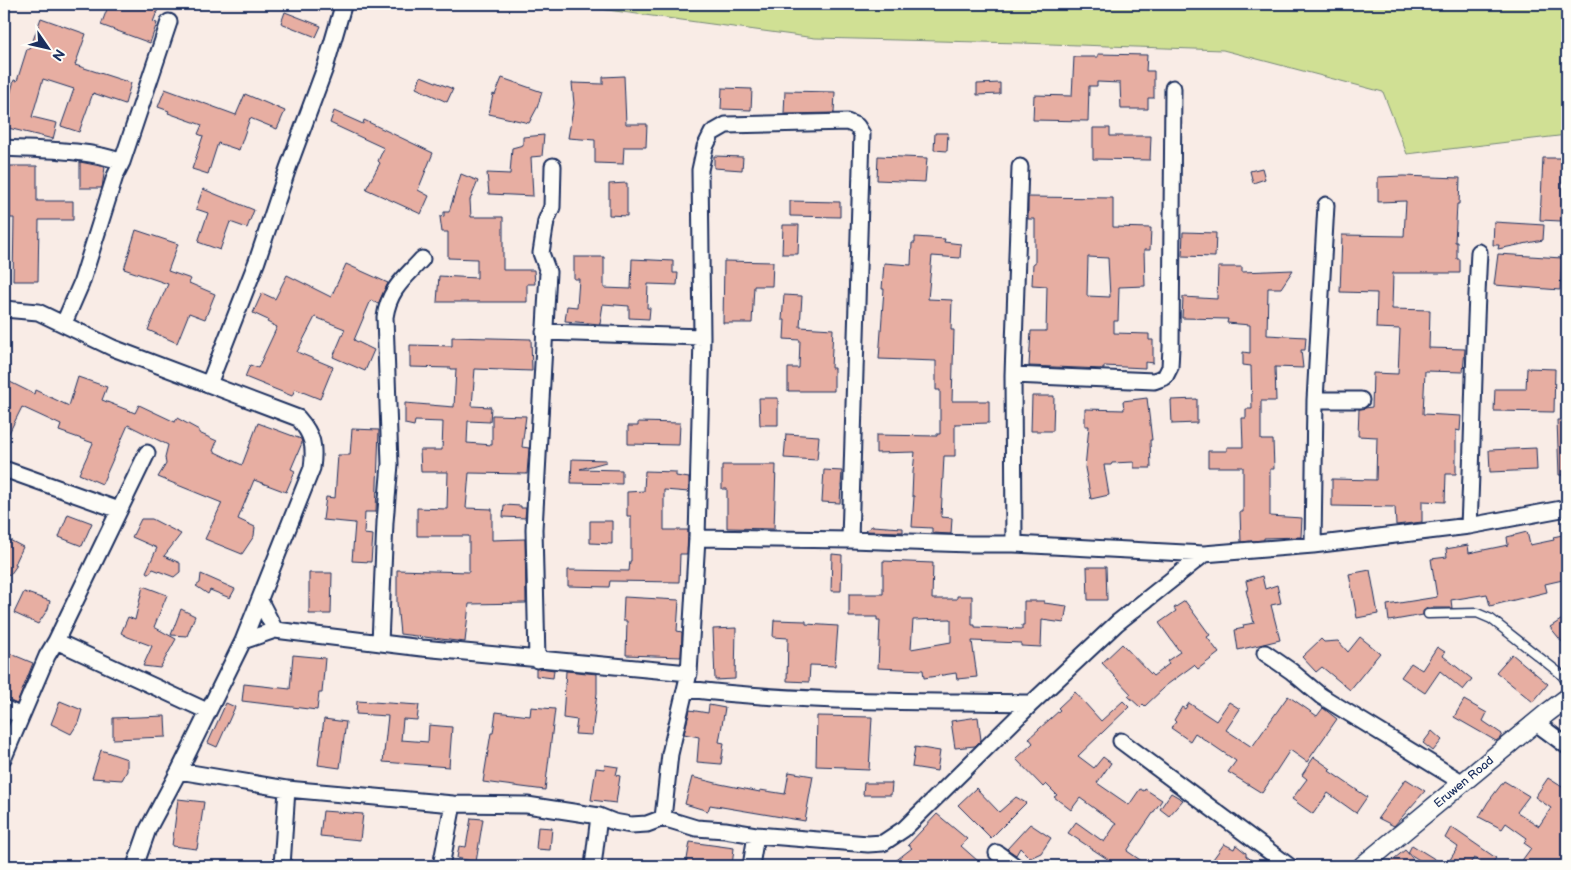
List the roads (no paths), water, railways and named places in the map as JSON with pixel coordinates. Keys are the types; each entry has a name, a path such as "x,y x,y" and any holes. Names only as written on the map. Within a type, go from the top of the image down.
{"street":[{"path":"209,384 257,261 325,68 343,6"},
{"path":"64,323 81,284 115,176 122,162 170,22"},
{"path":"1013,375 1154,381 1165,377 1170,367 1171,347 1173,88"},
{"path":"663,818 670,754 689,673 697,538 702,337 700,170 705,147 712,133 726,124 847,122 857,126 862,134 850,540"},
{"path":"4,148 50,150 108,156 122,162"},
{"path":"537,660 534,529 548,272 541,252 546,221 552,207 553,166"},
{"path":"1014,544 1013,375 1020,168"},
{"path":"1313,545 1316,400 1326,205"},
{"path":"1468,526 1474,415 1474,345 1479,252"},
{"path":"380,643 384,522 390,464 385,316 392,293 422,259"},
{"path":"4,308 38,312 113,348 298,418 306,428 314,451 312,468 243,641 179,771 148,829 135,866"},
{"path":"544,332 702,337"},
{"path":"1316,400 1362,400"},
{"path":"4,757 47,656 147,453"},
{"path":"4,469 119,510"},
{"path":"697,538 1014,544 1204,554 1313,545 1468,526 1567,508"},
{"path":"179,771 287,788 453,804 527,806 600,816 614,822 631,825 647,824 663,818 696,828 756,835 868,844 882,842 904,829 1117,622 1204,554"},
{"path":"260,600 275,630"},
{"path":"243,641 275,630 537,660 689,673"},
{"path":"56,641 207,712"},
{"path":"1265,653 1291,671 1321,696 1463,783"},
{"path":"686,688 738,695 791,698 1032,703"},
{"name":"Eruwen Road","path":"1362,866 1567,698"},
{"path":"4,708 21,716"},
{"path":"1536,723 1567,746"},
{"path":"1121,741 1289,866"},
{"path":"282,866 287,788"},
{"path":"442,866 453,804"},
{"path":"593,866 600,816"},
{"path":"751,866 756,835"},
{"path":"997,853 1015,866"}],"lane":[{"path":"1428,614 1477,613 1491,619 1562,675 1567,683"}]}
